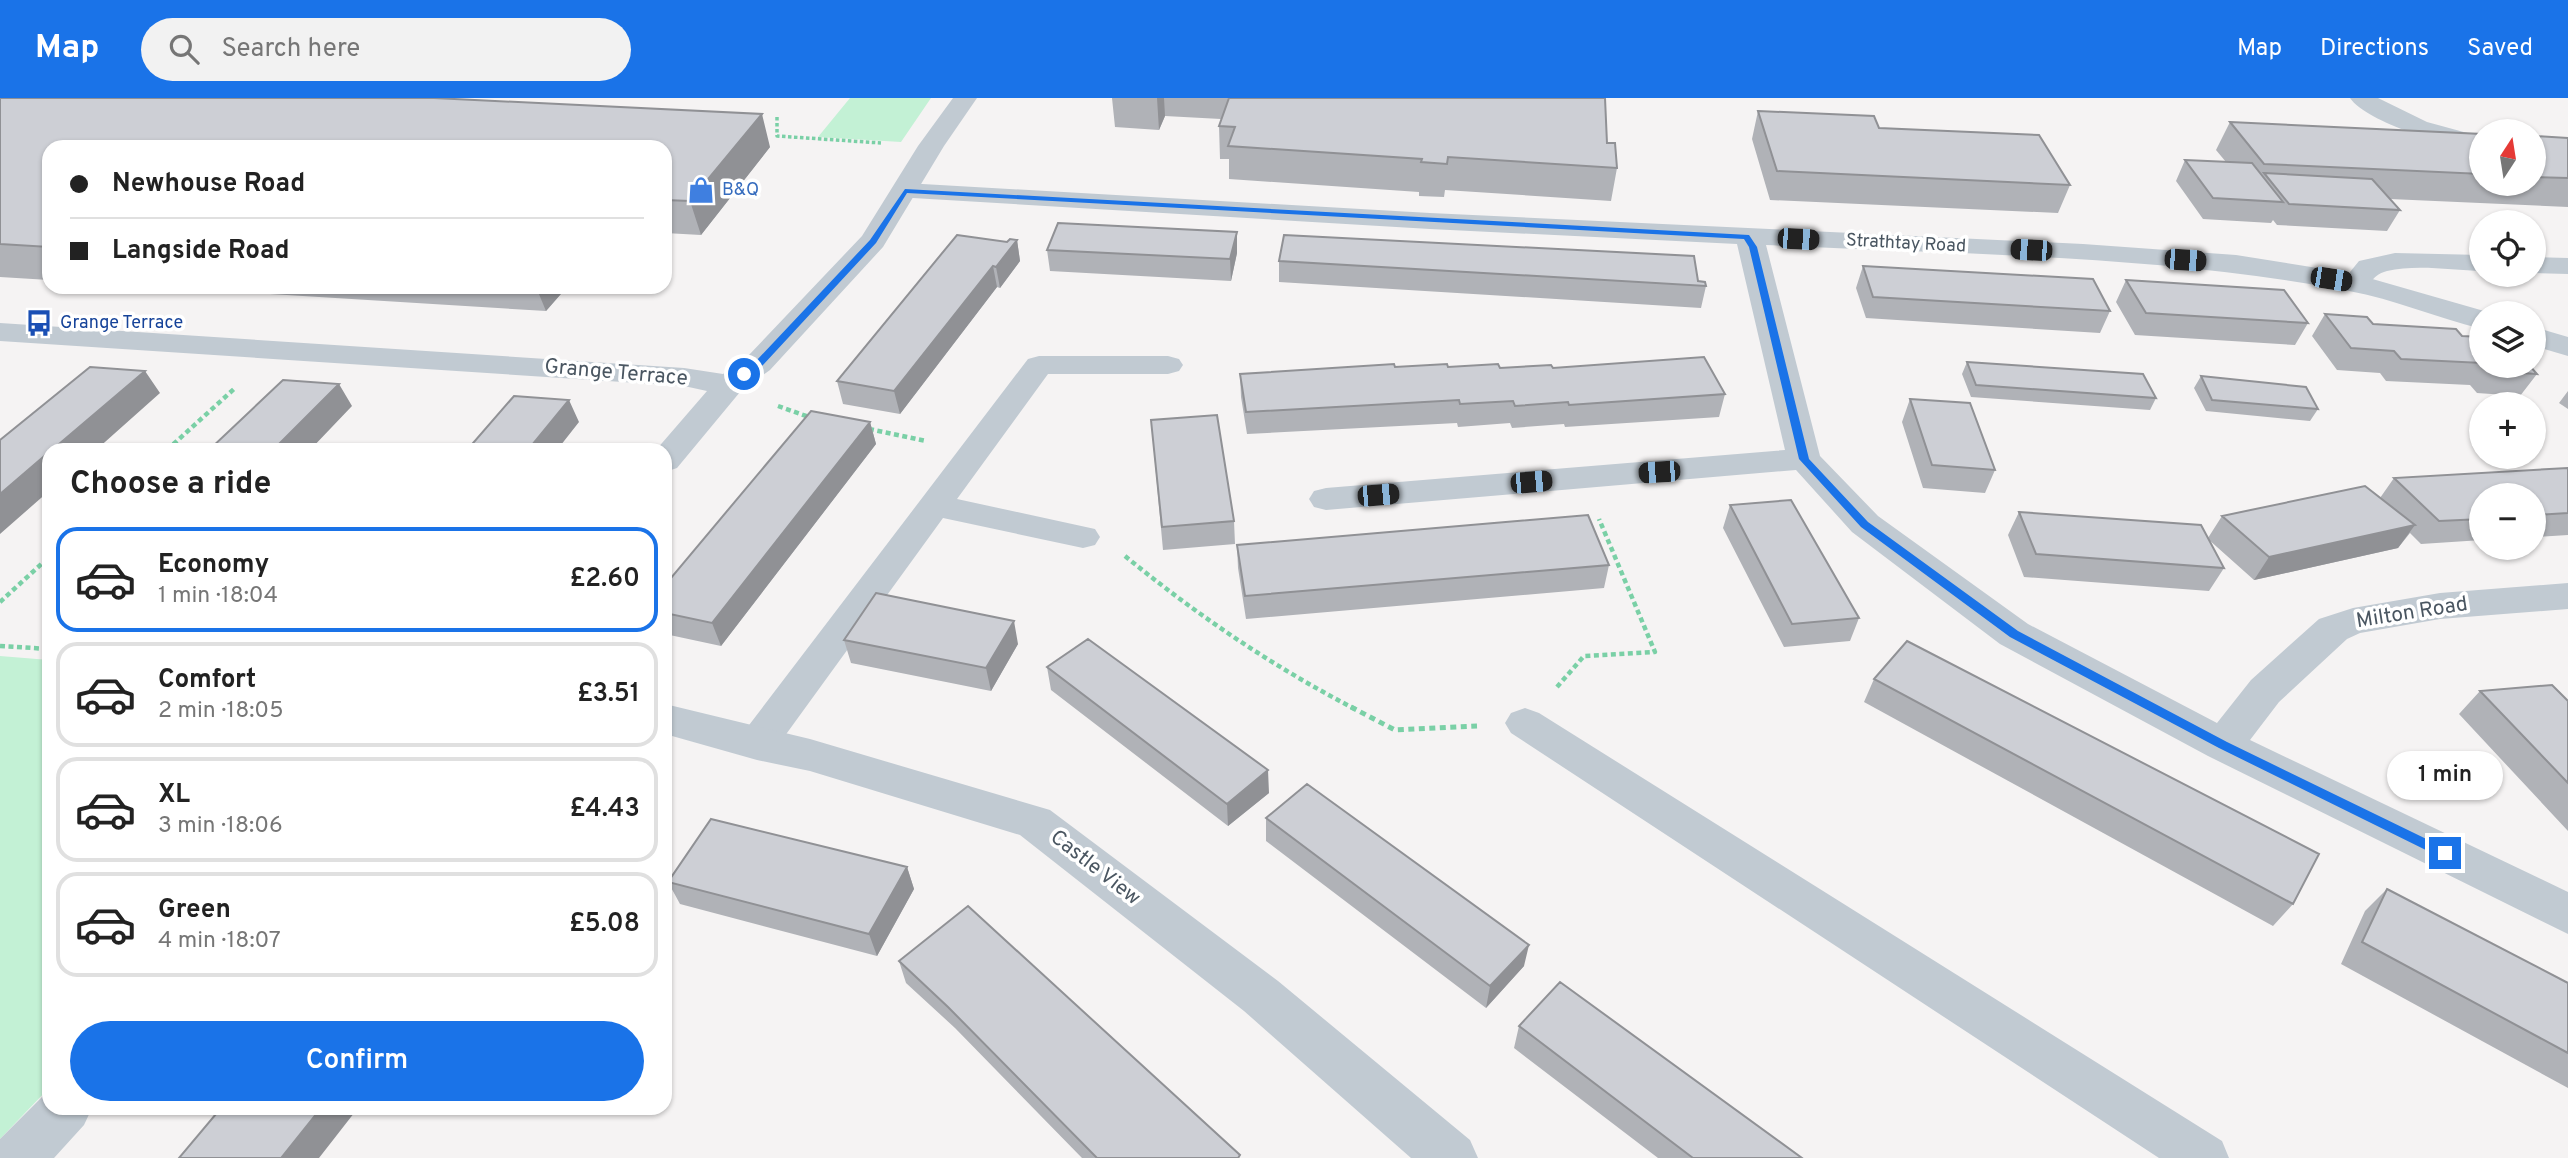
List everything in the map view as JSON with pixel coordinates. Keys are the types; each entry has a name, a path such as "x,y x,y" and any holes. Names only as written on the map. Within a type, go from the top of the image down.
{"street":[{"path":"672,453 729,385 760,363 873,241 931,146 965,98"},
{"name":"Strathtay Road","path":"905,191 2083,252 2236,264 2355,283 2469,316"},
{"path":"1746,236 1753,247 1804,459 1865,524 2014,634 2223,745 2568,914"},
{"name":"Grange Terrace","path":"0,332 684,377 729,385"},
{"path":"2546,340 2568,346"},
{"path":"1326,499 1804,459"},
{"name":"Milton Road","path":"2223,745 2265,691 2333,629 2353,621 2440,606 2568,596"},
{"name":"Castle View","path":"672,721 810,755 1035,822 1261,996 1451,1158"},
{"path":"18,1158 59,1115"}],"lane":[{"path":"2361,98 2417,128 2469,141"},
{"path":"2355,283 2369,267 2395,261 2469,264"},
{"path":"2546,265 2567,266"},
{"path":"757,744 1039,365 1168,365"},
{"path":"935,505 1083,537"},
{"path":"1525,723 2204,1158"}],"path":[{"path":"776,117 777,136 931,146"},
{"path":"175,443 277,350"},
{"path":"729,385 813,418"},
{"path":"867,429 975,451"},
{"path":"1083,537 1118,551 1189,608 1295,677 1395,730 1525,723 1584,656 1655,652 1583,478"},
{"path":"0,601 42,563"},
{"path":"0,646 42,649"}],"green space":[{"path":"850,98 931,98 901,142 818,137"},
{"path":"0,656 42,659 42,1095 0,1139"}],"building":[{"path":"0,98 434,98 762,114 690,201 672,200 672,140 42,140 42,247 0,244"},
{"path":"1229,98 1605,98 1607,143 1615,143 1617,168 1448,157 1447,164 1421,162 1422,159 1228,146 1235,127 1219,126"},
{"path":"1758,111 1874,116 1879,128 2039,135 2070,185 1777,171"},
{"path":"2230,122 2469,133 2469,173 2264,164"},
{"path":"2546,137 2568,138 2568,178 2546,177"},
{"path":"2185,160 2252,163 2283,202 2213,198"},
{"path":"2264,173 2372,179 2400,210 2289,204"},
{"path":"1058,223 1237,232 1230,259 1047,250"},
{"path":"957,235 1007,242 1010,239 1017,240 996,267 993,266 894,391 837,381"},
{"path":"1284,235 1694,256 1698,281 1705,282 1706,286 1279,261"},
{"path":"1863,266 2093,279 2110,311 1873,297"},
{"path":"2126,280 2284,290 2308,323 2146,313"},
{"path":"2325,314 2367,317 2373,324 2456,329 2462,336 2469,336 2469,362 2401,359 2394,351 2351,348"},
{"path":"1704,357 1725,394 1569,405 1568,402 1515,406 1513,401 1460,404 1459,400 1246,412 1240,374 1394,364 1395,367 1498,364 1500,368 1551,365 1553,368"},
{"path":"1967,362 2143,374 2156,398 1976,385"},
{"path":"90,367 145,371 60,443 42,443 42,458 0,494 0,440"},
{"path":"2201,376 2306,387 2318,409 2212,400"},
{"path":"283,380 339,384 280,443 216,443"},
{"path":"514,396 569,400 534,443 473,443"},
{"path":"1910,399 1970,403 1995,470 1932,465"},
{"path":"811,411 870,422 712,623 672,614 672,577"},
{"path":"1217,415 1234,521 1162,527 1151,420"},
{"path":"2568,468 2568,513 2546,514 2546,483 2469,483 2469,520 2439,521 2394,478"},
{"path":"2365,486 2415,525 2269,557 2222,516"},
{"path":"1791,500 1859,618 1792,624 1730,505"},
{"path":"2019,512 2201,525 2224,568 2036,554"},
{"path":"1588,515 1609,565 1245,596 1237,545"},
{"path":"876,593 1014,621 986,668 844,640"},
{"path":"1088,639 1268,770 1227,804 1047,667"},
{"path":"1907,641 2319,854 2293,904 1874,679"},
{"path":"2552,685 2568,701 2568,783 2480,691"},
{"path":"1307,784 1529,945 1490,986 1266,818"},
{"path":"711,819 907,867 869,934 672,883 672,876"},
{"path":"2387,889 2568,983 2568,1053 2362,942"},
{"path":"968,906 1240,1155 1238,1158 1097,1158 899,961"},
{"path":"1560,982 1802,1158 1693,1158 1519,1026"},
{"path":"215,1115 315,1115 281,1158 179,1158"}],"place":[{"name":"B&Q","path":"701,190"},
{"name":"Grange Terrace","path":"39,323"}],"route":[{"path":"744,374 760,363 873,241 905,191 1746,236 1753,247 1804,459 1865,524 2014,634 2223,745 2445,853"}]}
